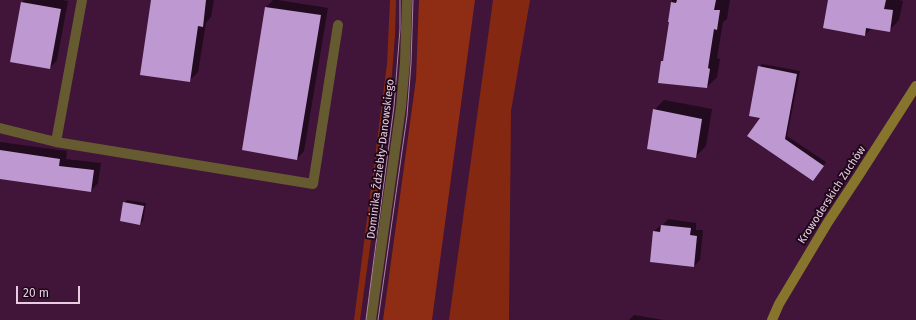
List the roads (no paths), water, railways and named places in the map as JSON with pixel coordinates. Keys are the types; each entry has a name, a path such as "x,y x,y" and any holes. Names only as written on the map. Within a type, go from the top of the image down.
{"street":[{"name":"Krowoderskich Zuchów","path":"772,320 779,304 828,222 916,86"}],"lane":[{"path":"56,142 82,0"},
{"name":"Dominika Ździebły-Danowskiego","path":"371,320 401,107 405,62 406,0"},
{"path":"0,128 56,142 312,184 338,25"}],"tram line":[{"path":"366,320 394,106 400,29 400,0"},
{"path":"378,320 407,116 411,63 413,0"}]}
